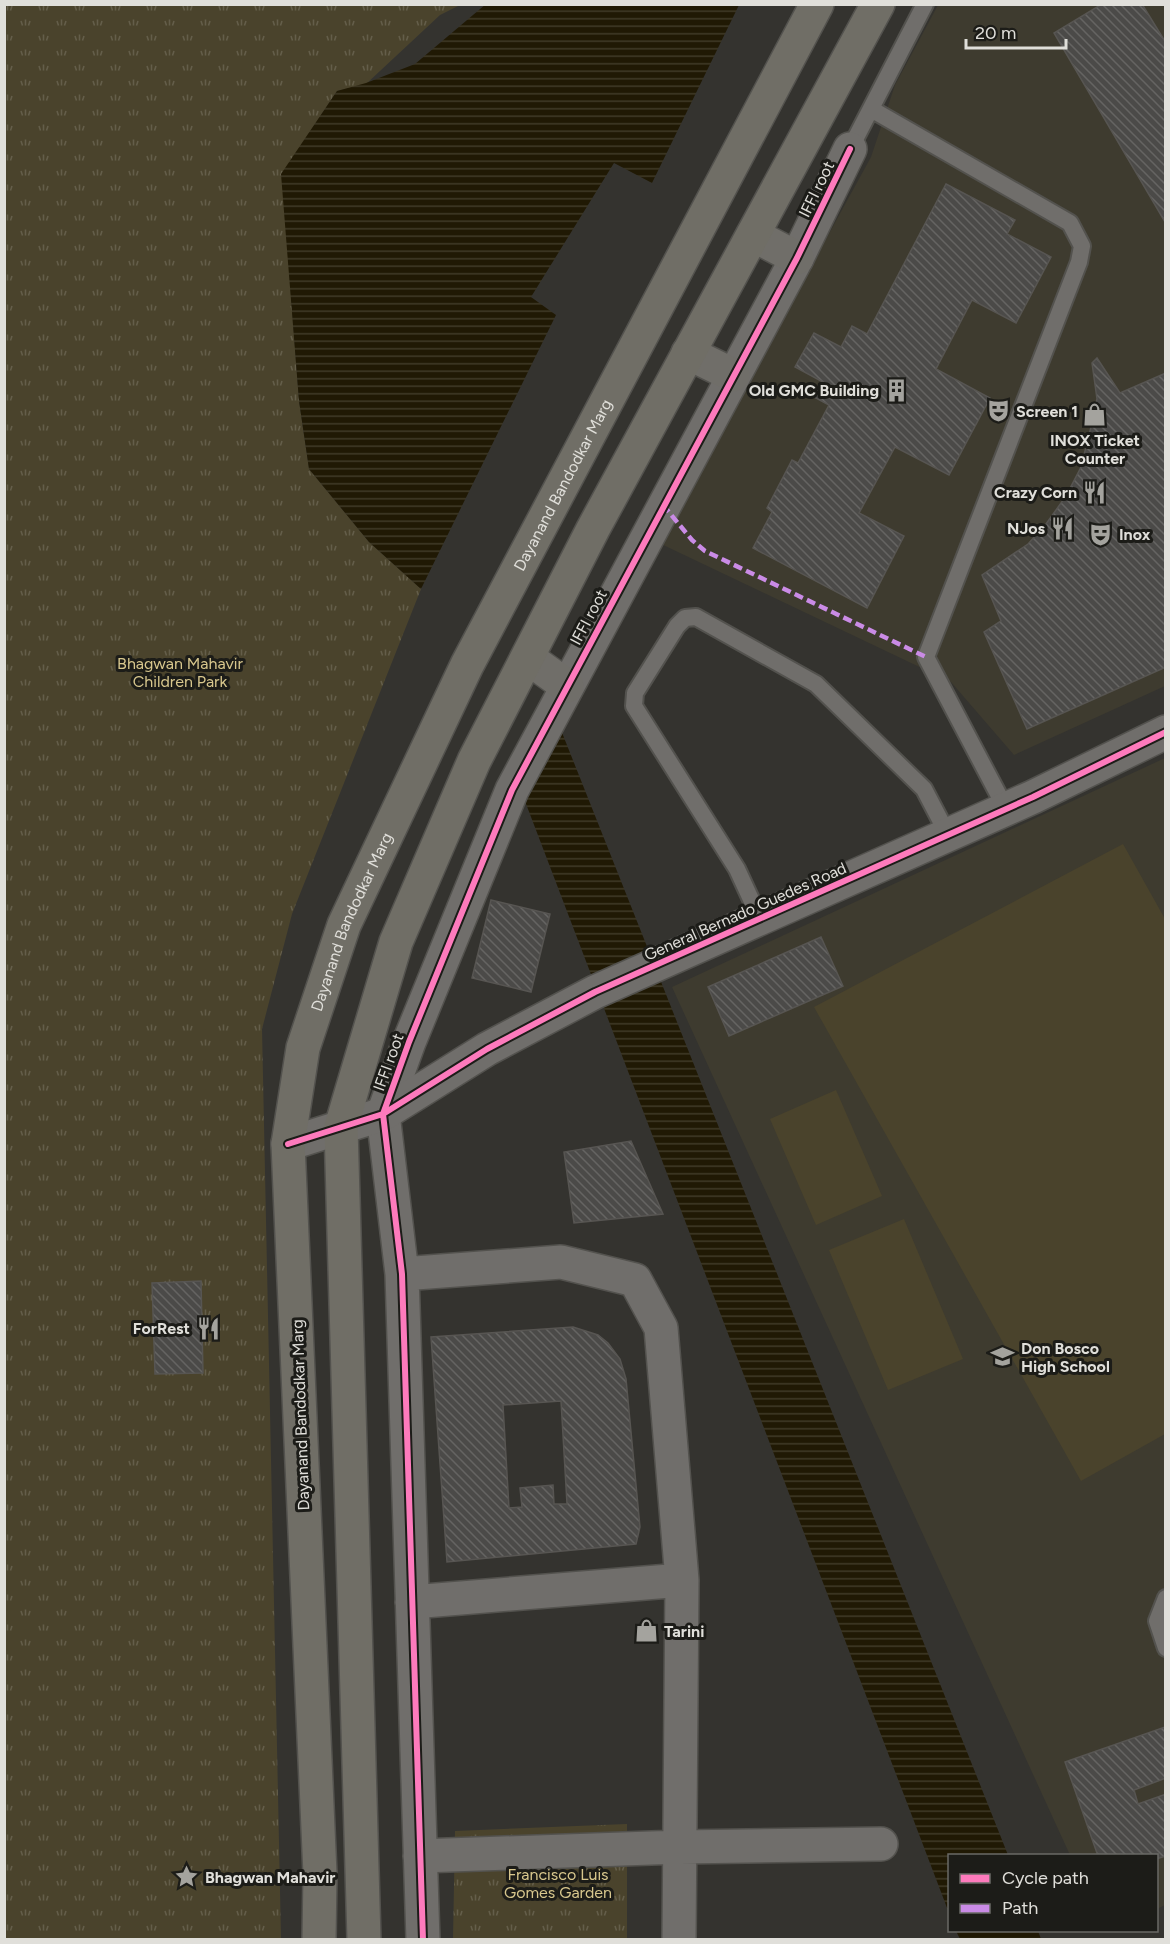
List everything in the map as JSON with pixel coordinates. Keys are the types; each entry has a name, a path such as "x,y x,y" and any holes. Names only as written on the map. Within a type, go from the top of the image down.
{"main road":[{"name":"Dayanand Bandodkar Marg","path":"319,1940 319,1862 288,1144 303,1048 344,925 467,665 817,4"},
{"path":"364,1940 341,1127 396,942 474,761 593,529 878,4"},
{"path":"753,235 797,258"},
{"path":"688,353 733,375"},
{"path":"528,658 567,686"}],"street":[{"name":"IFFI root","path":"383,1114 409,1042 512,790 797,258 850,149"},
{"name":"General Bernado Guedes Road","path":"288,1144 383,1114 487,1049 595,992 685,954 1006,809 1166,732"},
{"path":"383,1114 402,1274 423,1940"},
{"path":"402,1274 561,1262 635,1280 661,1328 682,1580 679,1940"},
{"path":"412,1602 682,1580"},
{"path":"420,1856 680,1847 882,1844"}],"lane":[{"path":"850,149 925,4"},
{"path":"871,109 1070,223 1082,246 1078,262 926,657 1006,809"},
{"path":"760,919 737,869 634,706 636,693 677,626 685,618 696,617 816,684 924,789 948,835"},
{"path":"1166,1598 1157,1621 1166,1648"}],"shaded area":[{"path":"486,4 739,5 652,183 614,163 531,297 556,315 421,589 369,542 309,469 299,401 281,174 337,91 366,83 415,64"},
{"path":"938,5 1165,5 1165,686 1014,755 951,682 659,543 871,157 895,85"},
{"path":"557,720 1008,1854 948,1854 948,1910 523,796"},
{"name":"Don Bosco High School","path":"1165,758 1165,1905 1158,1908 1158,1854 1070,1854 672,987"},
{"path":"956,1932 1038,1932 1041,1939 960,1939"}],"green space":[{"name":"Bhagwan Mahavir Children Park","path":"5,5 460,5 440,15 366,84 337,91 282,174 299,401 309,469 369,542 421,589 292,914 262,1029 281,1939 5,1939"},
{"path":"1123,844 1165,919 1165,1434 1081,1481 814,1007"},
{"path":"836,1090 882,1196 816,1225 770,1119"},
{"path":"904,1219 963,1359 888,1390 829,1250"},
{"name":"Francisco Luis Gomes Garden","path":"627,1824 627,1939 453,1940 455,1831"}],"building":[{"path":"1102,4 1142,4 1166,43 1165,222 1054,33"},
{"name":"Old GMC Building","path":"946,184 1015,220 1007,234 1051,257 1016,323 972,300 936,369 990,398 949,475 895,447 859,513 904,536 867,608 753,548 772,512 767,508 792,460 798,463 829,405 814,397 823,382 795,367 814,333 841,347 852,326 867,334"},
{"name":"Inox","path":"1097,358 1120,393 1166,373 1166,667 1027,729 984,632 1001,621 982,575 1028,544 1066,496 1081,467 1091,427 1097,399 1092,363"},
{"path":"491,900 550,914 531,992 472,978"},
{"path":"821,937 843,986 729,1036 708,987"},
{"path":"631,1141 663,1214 574,1223 564,1152"},
{"path":"201,1281 203,1373 155,1374 152,1283"},
{"path":"573,1327 598,1335 608,1343 620,1359 626,1379 640,1527 636,1544 447,1562 431,1337","holes":["561,1401 567,1504 554,1504 553,1485 520,1488 522,1507 509,1508 503,1405"]},
{"path":"1165,1727 1166,1778 1134,1790 1138,1804 1166,1794 1166,1856 1158,1858 1158,1854 1097,1854 1065,1762"}],"marked path":[{"path":"663,505 692,540 705,551 926,657"}],"cycle path":[{"path":"423,1940 402,1274 383,1114 409,1042 512,790 797,258 850,149"},
{"path":"288,1144 383,1114 487,1049 595,992 1033,797 1166,732"}],"place":[{"name":"Old GMC Building","path":"897,390"},
{"name":"Screen 1","path":"998,411"},
{"name":"INOX Ticket Counter","path":"1095,415"},
{"name":"Crazy Corn","path":"1095,492"},
{"name":"NJos","path":"1063,528"},
{"name":"Inox","path":"1101,534"},
{"name":"ForRest","path":"208,1328"},
{"name":"Don Bosco High School","path":"1003,1357"},
{"name":"Tarini","path":"646,1631"},
{"name":"Bhagwan Mahavir","path":"187,1877"}]}
